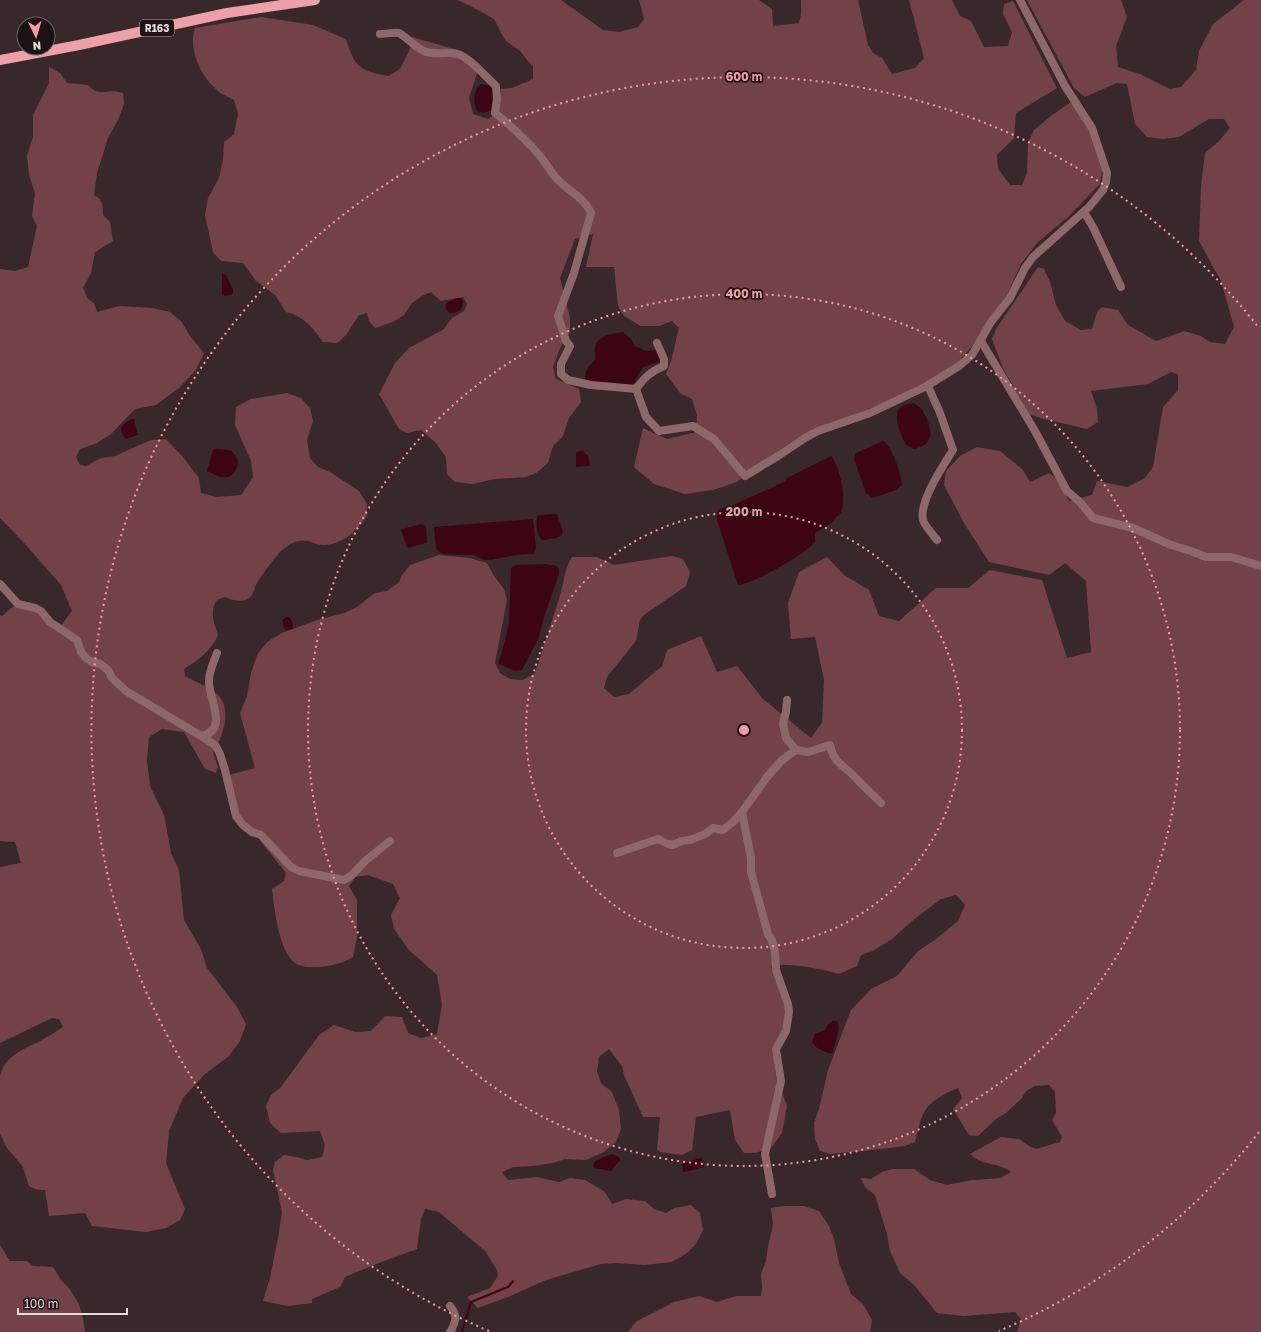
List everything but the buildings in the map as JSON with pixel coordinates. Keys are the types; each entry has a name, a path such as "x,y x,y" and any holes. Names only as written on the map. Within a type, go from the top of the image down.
{"main road":[{"name":"R163","path":"0,60 79,45 216,15 315,0"}],"street":[{"path":"636,389 646,417 659,431 693,426 714,439 745,476 818,431 870,413 928,386 972,355 991,322 1010,298 1025,268 1033,256 1090,207 1103,190 1106,182 1107,173 1092,128 1065,86 1020,0"},
{"path":"380,34 402,34 407,40 423,51 431,53 458,54 474,65 496,86 497,99 495,113 512,126 539,154 556,178 583,200 591,213 574,273 558,316 566,341 570,346 561,364 561,374 568,380 591,385 636,389"},
{"path":"1084,212 1093,227 1121,287"},
{"path":"981,341 1035,431 1067,491 1080,502 1093,518 1133,528 1171,545 1206,557 1231,557 1261,566"},
{"path":"636,389 644,378 655,370 664,366 664,359 657,343"},
{"path":"928,386 940,413 953,450 928,493 924,507 923,520 937,540"},
{"path":"0,584 18,604 42,611 50,622 77,640 81,652 86,658 92,662 100,664 108,670 112,678 126,691 216,745 226,770 236,816 243,825 252,832 261,835 268,841 291,867 299,871 344,880 352,875 365,861 390,841"},
{"path":"201,736 207,735 216,726 217,718 212,703 208,680 217,654"},
{"path":"787,700 783,724 786,738 796,750 808,752 830,745 832,753 844,769 881,803"},
{"path":"617,853 658,839 673,845 705,834 713,828 723,830 742,812 777,765 796,750"},
{"path":"742,812 751,858 751,872 768,934 772,940 775,952 776,970 788,1004 789,1012 786,1031 776,1048 781,1081 764,1154 772,1194"},
{"path":"450,1306 454,1312 456,1320 450,1332"}],"shaded area":[{"path":"458,0 561,0 603,30 619,32 638,27 644,19 639,0 759,0 772,9 773,26 799,23 801,14 801,0 858,0 868,45 873,53 882,58 892,74 915,68 924,58 909,0 952,0 960,16 971,21 984,47 1008,46 1012,32 1003,14 1004,4 1013,1 1057,88 1016,113 1014,138 997,155 998,169 1010,185 1022,185 1027,173 1028,143 1034,130 1071,102 1088,128 1102,170 1100,184 1068,217 1037,243 1021,264 1007,295 990,318 977,341 956,364 923,386 848,418 814,430 790,443 750,470 737,482 713,490 685,494 654,484 634,467 643,428 667,439 696,432 697,415 692,399 680,393 666,374 671,361 679,328 672,321 659,326 641,326 624,316 618,306 614,267 586,267 593,234 575,239 560,278 570,318 570,332 560,348 553,367 556,379 579,389 581,402 569,418 563,436 553,446 548,463 536,473 526,477 494,479 473,484 455,482 447,474 446,457 435,442 421,430 407,433 399,429 379,394 395,363 409,348 444,329 452,318 464,311 467,304 463,297 441,301 431,292 422,296 411,304 404,315 393,322 375,328 369,321 367,313 359,315 346,335 337,343 323,342 312,327 298,316 286,312 275,295 256,281 243,263 221,261 213,252 205,215 208,198 219,178 223,160 224,142 234,134 238,114 234,100 218,91 200,69 194,53 193,36 195,28 261,17 313,25 346,39 352,56 365,70 389,76 400,69 410,49 412,37 454,49 480,64 469,98 473,114 488,119 497,110 500,102 501,89 512,88 533,79 533,67 520,51 505,40 494,19"},
{"path":"1027,0 1121,0 1127,17 1116,46 1118,67 1140,74 1170,89 1181,87 1196,70 1199,51 1213,24 1244,0 1261,0 1261,1332 1017,1332 1021,1319 1015,1312 964,1316 937,1313 915,1286 900,1273 890,1251 887,1234 875,1195 865,1187 861,1178 871,1179 882,1172 892,1169 914,1169 930,1180 947,1185 972,1180 1001,1178 1011,1172 974,1158 970,1154 1001,1137 1019,1139 1036,1149 1060,1142 1062,1137 1052,1120 1056,1113 1055,1092 1049,1085 1035,1086 1026,1091 1022,1098 1006,1113 996,1119 978,1136 969,1135 953,1109 962,1098 958,1088 936,1099 926,1109 921,1120 915,1142 905,1146 830,1154 820,1151 815,1139 814,1123 819,1109 828,1070 851,1010 871,989 897,976 918,951 935,940 958,921 965,905 956,895 941,899 912,921 892,939 873,951 861,955 857,966 839,974 788,965 771,966 786,1008 783,1032 773,1049 776,1077 787,1106 782,1133 771,1148 755,1153 744,1153 735,1140 730,1110 696,1117 692,1150 682,1155 660,1152 657,1149 660,1117 643,1117 624,1075 622,1066 609,1049 599,1057 597,1071 601,1083 612,1092 619,1110 621,1129 616,1142 604,1152 586,1160 565,1159 553,1163 513,1167 502,1172 508,1180 537,1177 559,1182 570,1178 585,1180 605,1192 612,1204 626,1199 645,1201 654,1209 666,1213 674,1208 691,1205 700,1213 703,1230 696,1244 687,1253 672,1262 644,1265 616,1263 601,1264 546,1280 508,1297 478,1308 467,1297 490,1288 498,1276 497,1270 485,1251 452,1223 439,1212 425,1209 421,1219 417,1249 345,1277 340,1287 312,1299 312,1303 288,1306 263,1301 270,1278 282,1212 273,1170 275,1162 284,1155 307,1160 322,1157 325,1145 320,1131 281,1133 270,1123 266,1106 271,1095 281,1087 319,1035 334,1025 355,1032 371,1031 385,1016 402,1017 408,1033 421,1038 437,1034 442,1005 437,975 409,950 394,929 391,915 400,898 393,884 368,875 355,877 349,886 357,900 357,937 353,957 332,965 305,967 294,962 285,948 278,928 272,889 284,881 286,873 237,814 229,775 255,768 240,713 247,696 251,673 257,655 267,642 282,633 317,620 344,613 357,607 375,593 387,591 399,582 402,575 410,565 439,555 470,558 487,563 494,576 504,589 507,600 495,663 500,673 510,679 523,680 535,673 560,595 566,570 572,557 597,557 614,565 672,556 683,559 690,572 686,586 644,615 640,620 636,641 607,677 604,688 614,697 629,694 662,666 667,650 701,636 717,672 737,666 763,699 811,738 822,723 824,680 815,637 791,639 788,603 799,572 827,557 844,575 869,590 879,616 899,621 936,588 968,588 990,570 1042,580 1067,658 1091,652 1086,581 1065,563 1049,575 989,562 964,523 944,485 946,471 960,456 977,447 1000,451 1023,470 1030,482 1049,473 1057,479 1069,501 1092,495 1097,481 1128,487 1145,478 1153,467 1163,407 1178,390 1178,374 1171,372 1148,384 1091,391 1097,409 1098,422 1087,429 1029,414 1003,368 992,339 996,329 1038,267 1044,269 1050,282 1056,305 1065,321 1081,330 1092,329 1097,312 1102,307 1118,310 1128,325 1156,341 1184,331 1201,336 1210,342 1225,344 1234,327 1221,281 1199,241 1201,186 1205,153 1219,141 1230,128 1224,119 1209,119 1179,137 1163,139 1147,137 1135,124 1127,84 1117,83 1085,97 1074,88"},
{"path":"49,67 60,73 67,83 88,85 101,92 113,91 123,93 124,104 118,120 108,138 97,173 94,195 101,201 103,206 103,215 110,222 113,241 95,252 91,273 83,288 88,299 94,303 97,312 119,306 152,308 170,312 181,321 190,336 204,353 196,370 179,388 156,405 135,409 111,434 97,443 80,449 76,457 80,465 86,466 101,458 115,456 151,440 166,439 183,457 199,478 201,493 217,497 241,495 253,477 251,461 235,425 236,407 251,399 287,393 301,398 310,408 313,421 307,440 310,458 318,467 330,472 359,491 367,504 367,516 349,536 343,540 323,545 309,541 297,541 281,551 265,571 249,598 242,601 225,597 217,600 213,613 218,635 212,646 199,659 184,669 185,676 206,686 217,694 225,707 225,723 223,731 213,752 218,767 216,773 205,769 184,732 162,729 149,737 147,760 150,786 164,815 171,853 179,870 184,920 201,949 207,968 237,1007 246,1024 240,1041 229,1056 205,1074 183,1098 169,1131 166,1163 185,1209 180,1220 166,1228 146,1232 92,1226 85,1213 49,1216 45,1190 38,1190 29,1186 23,1167 7,1148 0,1134 0,1076 3,1068 12,1056 63,1027 59,1019 52,1018 0,1043 0,867 21,863 15,842 0,841 0,615 2,616 15,605 39,613 57,631 72,611 61,585 0,518 0,269 15,271 28,267 37,226 32,216 35,194 29,174 27,156 33,137 33,115 49,83"},
{"path":"481,84 493,86 494,89 491,111 482,113 478,112 476,109 474,101 476,90"},
{"path":"222,274 226,275 233,289 233,294 225,296 222,295"},
{"path":"458,298 463,300 462,308 453,313 448,312 446,303"},
{"path":"623,332 631,339 635,346 646,351 656,350 660,362 643,367 632,385 589,382 585,379 586,371 595,360 595,347 598,341 608,335"},
{"path":"914,403 922,409 930,428 930,437 925,444 914,449 906,445 899,428 897,414 898,409"},
{"path":"134,419 138,435 126,439 121,430 125,423"},
{"path":"883,441 890,448 893,454 902,485 896,490 873,498 866,493 854,459 856,453"},
{"path":"213,450 231,450 237,458 237,468 230,476 221,477 207,471"},
{"path":"583,450 585,454 588,455 590,465 576,467 576,452"},
{"path":"831,456 842,483 843,506 840,514 834,521 815,533 815,542 791,561 755,580 738,585 717,520 717,512 719,509 733,505 784,482 787,478"},
{"path":"557,515 562,528 562,535 556,538 542,540 538,532 537,516"},
{"path":"533,519 536,548 533,554 515,555 485,560 473,555 445,554 439,552 436,548 434,527"},
{"path":"421,524 426,526 427,543 407,548 401,530"},
{"path":"546,564 557,566 559,569 559,574 544,617 539,637 522,670 515,671 499,664 509,623 511,568 516,565"},
{"path":"289,617 293,623 293,629 286,630 284,628 282,620"},
{"path":"837,1021 839,1028 833,1052 831,1054 817,1048 812,1042 815,1034 825,1030 829,1023"},
{"path":"612,1154 619,1157 620,1160 611,1171 594,1168 593,1166 595,1161"},
{"path":"702,1158 704,1167 683,1172 682,1164"},
{"path":"804,1206 819,1211 829,1226 834,1239 839,1263 851,1294 863,1304 872,1320 870,1332 628,1332 637,1321 674,1302 699,1296 717,1302 736,1296 761,1296 761,1274 766,1261 773,1225 771,1208"},
{"path":"0,1245 10,1261 27,1261 33,1266 53,1267 79,1304 85,1332 0,1332"}],"waterway":[{"path":"462,1332 471,1302 508,1287 513,1281"}]}
